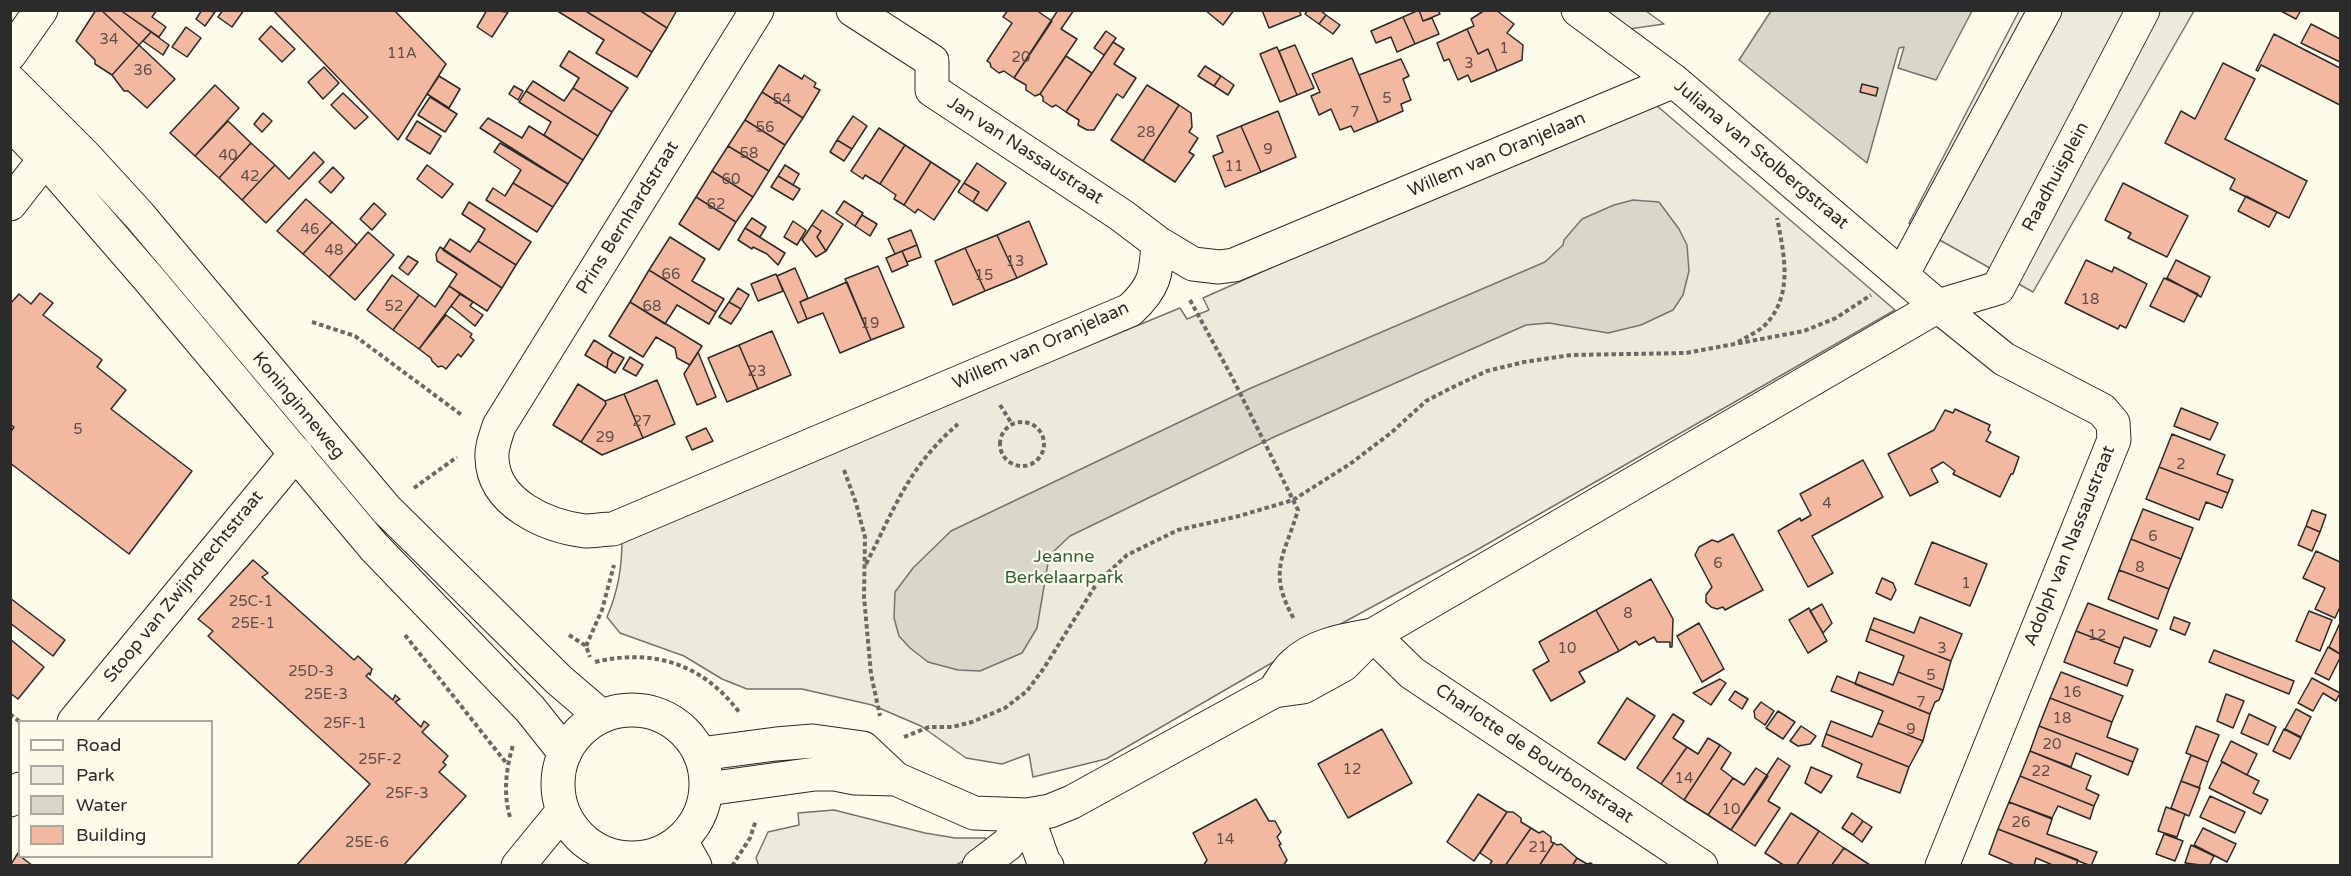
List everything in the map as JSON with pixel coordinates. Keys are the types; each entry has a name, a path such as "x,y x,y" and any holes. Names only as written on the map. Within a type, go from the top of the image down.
{"street":[{"path":"10,54 41,10"},
{"name":"Prins Bernhardstraat","path":"613,529 586,531 546,520 517,505 496,482 491,456 499,426 757,10"},
{"name":"Jan van Nassaustraat","path":"853,10 932,62 932,90 1121,214 1158,243"},
{"name":"Juliana van Stolbergstraat","path":"1578,10 1674,81 1938,306"},
{"path":"1902,275 2045,10"},
{"name":"Raadhuisplein","path":"1938,306 1998,288 2143,10"},
{"name":"Koninginneweg","path":"10,81 85,156 139,215 386,509 559,680 601,716"},
{"name":"Willem van Oranjelaan","path":"613,529 1130,310 1152,286 1156,274 1158,243 1192,264 1218,267 1234,264 1674,81"},
{"name":"Koninginneweg","path":"10,123 45,159 374,548 530,709 565,753"},
{"path":"10,204 45,159"},
{"path":"700,754 813,741 863,748 896,779 974,813 1027,815 1050,811 1072,802 1274,691 1303,687 1343,665 1373,635 1938,306"},
{"name":"Adolph van Nassaustraat","path":"1938,306 2004,359 2102,410 2113,423 2114,440 1942,866"},
{"name":"Stoop van Zwijndrechtstraat","path":"76,720 275,475 296,453"},
{"path":"1274,691 1294,664 1328,643 1373,635"},
{"name":"Charlotte de Bourbonstraat","path":"1373,635 1412,673 1701,866"},
{"path":"627,710 640,710 665,717 687,733 700,754 706,771 707,789 688,853 661,853 642,862 615,856 584,857 576,832 563,811 558,782 565,753 580,731 601,716 627,710"},
{"path":"707,789 815,774 896,779"},
{"path":"518,866 563,811"},
{"path":"979,866 1008,844 1027,815"},
{"path":"1027,815 1047,866"}],"path":[{"path":"1734,344 1764,326 1778,308 1785,280 1785,257 1775,212"},
{"path":"903,737 930,727 952,727 972,722 1005,708 1028,691 1097,583 1127,555 1178,530 1239,516 1293,500 1350,464 1392,432 1426,401 1487,371 1524,362 1571,356 1686,353 1804,331 1836,318 1902,275"},
{"path":"1185,291 1233,379 1298,510 1278,566 1284,602 1313,652"},
{"path":"312,322 355,336 461,416 499,426"},
{"path":"1019,422 1035,426 1043,439 1041,455 1028,465 1013,464 1002,453 1000,444 1006,429 1019,422"},
{"path":"866,565 900,495 922,460 959,423"},
{"path":"405,494 499,426"},
{"path":"830,436 856,504 865,537 864,597 867,634 871,674 881,721"},
{"path":"586,646 602,610 615,562 613,529"},
{"path":"507,764 507,806 513,826"},
{"path":"732,866 737,861 739,866"}],"green space":[{"name":"Jeanne Berkelaarpark","path":"1649,99 1895,310 1475,551 1313,639 1106,759 1033,777 1029,754 1002,764 966,758 921,726 872,705 802,689 747,689 722,679 684,656 620,633 607,617 619,579 622,539 1180,308 1187,319 1209,310 1203,298"},
{"path":"834,810 925,833 955,838 985,838 989,843 988,848 956,865 759,866 756,858 768,832 799,825 798,813"}],"shaded area":[{"path":"1604,11 1646,11 1664,24 1629,29"},
{"path":"2019,11 2194,11 2033,292 1909,223"}],"water":[{"path":"1771,11 1972,11 1936,80 1898,68 1904,47 1899,48 1867,163 1739,60"},
{"path":"1633,200 1659,202 1679,229 1687,245 1689,271 1683,295 1673,310 1641,325 1608,333 1549,323 1526,325 1274,437 1070,536 1054,551 1048,563 1037,628 1022,653 980,671 958,670 928,662 899,636 894,618 895,592 913,568 951,531 1251,388 1545,262 1563,245 1564,240 1582,219 1614,205"}],"building":[{"path":"96,10 101,10 139,45 112,75 95,64 95,60 76,41"},
{"path":"101,10 120,10 151,32 139,45"},
{"path":"120,10 157,10 152,17 166,27 159,37"},
{"path":"202,10 215,12 205,26 196,19"},
{"path":"223,10 244,10 232,27 218,17"},
{"path":"273,10 394,10 446,64 398,140"},
{"path":"487,10 508,12 492,37 477,27"},
{"path":"560,10 584,10 652,52 637,77 596,53 604,40 559,12"},
{"path":"584,10 639,10 667,28 652,52"},
{"path":"639,10 677,10 667,28"},
{"path":"1008,10 1036,10 1052,21 1014,78 1004,71 999,73 987,61 1012,23 1003,17"},
{"path":"1058,10 1074,10 1061,29 1077,39 1040,94 1035,96 1026,90 1026,85 1014,78"},
{"path":"1205,10 1234,10 1223,25"},
{"path":"1262,10 1299,10 1301,15 1269,28"},
{"path":"1308,10 1320,10 1326,15 1319,24 1305,14"},
{"path":"1419,10 1423,21 1432,18 1439,34 1415,44 1403,17"},
{"path":"1419,10 1438,10 1440,14 1423,21"},
{"path":"1485,10 1496,10 1514,24 1507,33 1523,45 1522,60 1497,71 1488,49 1478,54 1467,29 1474,26 1471,19"},
{"path":"2279,10 2301,10 2296,19"},
{"path":"1326,15 1340,25 1333,34 1319,24"},
{"path":"1403,17 1415,44 1397,52 1391,37 1376,43 1371,31"},
{"path":"2311,24 2340,39 2340,62 2301,43"},
{"path":"271,26 295,49 282,62 259,39"},
{"path":"186,27 201,38 187,57 172,47"},
{"path":"1467,29 1478,54 1488,49 1497,71 1471,82 1468,75 1458,80 1449,59 1444,61 1437,43"},
{"path":"1106,31 1116,38 1104,55 1094,48"},
{"path":"151,32 169,45 163,55 143,41"},
{"path":"2274,34 2340,68 2340,105 2261,65 2258,71 2256,70"},
{"path":"1113,42 1124,49 1114,64 1136,78 1123,98 1117,94 1094,130 1087,130 1078,125 1079,120 1066,112"},
{"path":"139,45 175,79 147,108 128,91 124,91 112,75"},
{"path":"1295,45 1314,88 1297,95 1279,51"},
{"path":"1277,47 1297,95 1280,102 1260,54"},
{"path":"569,51 628,88 612,112 573,88 579,78 560,66"},
{"path":"1066,56 1092,73 1066,112 1056,105 1052,107 1043,101 1040,94"},
{"path":"1352,58 1378,122 1354,132 1351,126 1340,130 1331,109 1319,115 1311,96 1320,92 1312,74"},
{"path":"1401,59 1409,76 1403,79 1411,100 1401,104 1403,111 1378,122 1359,75"},
{"path":"2223,63 2255,79 2225,139 2307,181 2289,218 2230,189 2235,179 2165,143 2181,111 2195,119"},
{"path":"779,65 802,79 804,75 816,83 814,87 820,90 803,118 762,92"},
{"path":"1205,66 1221,76 1214,86 1198,76"},
{"path":"324,67 339,83 323,99 308,82"},
{"path":"439,76 460,89 449,108 427,94"},
{"path":"1221,76 1234,85 1228,95 1214,86"},
{"path":"533,81 564,101 573,88 612,112 598,136 526,91"},
{"path":"1862,84 1878,88 1876,96 1860,92"},
{"path":"215,85 239,108 195,156 170,133"},
{"path":"1147,85 1179,105 1143,161 1111,140"},
{"path":"514,86 523,91 518,100 509,94"},
{"path":"526,91 598,136 583,160 544,135 551,122 519,102"},
{"path":"762,92 803,118 785,145 745,120"},
{"path":"343,93 368,117 355,129 331,105"},
{"path":"430,97 457,114 445,132 418,115"},
{"path":"1179,105 1191,113 1192,127 1189,132 1198,138 1189,152 1194,155 1175,182 1143,161"},
{"path":"1278,111 1296,157 1261,172 1241,126"},
{"path":"263,113 272,121 262,132 254,124"},
{"path":"853,116 867,126 852,149 837,140"},
{"path":"488,118 522,138 529,126 583,160 568,184 480,128"},
{"path":"745,120 785,145 769,171 728,146"},
{"path":"228,121 251,143 219,178 195,156"},
{"path":"417,121 441,136 430,154 406,139"},
{"path":"1241,126 1261,172 1225,187 1213,156 1223,152 1217,136"},
{"path":"879,128 905,145 880,184 865,175 863,179 851,171"},
{"path":"837,140 852,149 844,161 830,152"},
{"path":"251,143 275,165 242,200 219,178"},
{"path":"500,143 568,184 553,207 513,183 521,170 494,152"},
{"path":"905,145 931,162 904,205 894,199 896,195 880,184"},
{"path":"728,146 769,171 753,197 712,171"},
{"path":"314,152 324,162 266,223 242,200 275,165 289,179"},
{"path":"931,162 960,181 934,220 918,209 915,213 904,205"},
{"path":"977,163 1006,183 987,211 973,202 979,192 964,183"},
{"path":"427,165 453,184 442,198 417,179"},
{"path":"785,165 799,174 793,185 778,176"},
{"path":"333,167 344,178 331,193 319,182"},
{"path":"712,171 753,197 736,222 696,197"},
{"path":"778,176 800,189 793,200 771,187"},
{"path":"513,183 553,207 537,232 486,200 493,188 505,196"},
{"path":"964,183 979,192 973,202 958,192"},
{"path":"2123,183 2188,216 2167,257 2128,238 2131,233 2105,220"},
{"path":"2246,196 2277,212 2269,227 2238,211"},
{"path":"696,197 736,222 719,250 679,224"},
{"path":"306,199 332,222 303,254 277,231"},
{"path":"844,201 863,213 855,226 836,213"},
{"path":"469,202 531,242 516,265 478,241 485,229 462,214"},
{"path":"374,203 386,214 372,230 360,219"},
{"path":"822,210 843,224 826,251 817,237 821,231 812,225"},
{"path":"862,215 877,224 870,236 855,226"},
{"path":"752,218 766,227 760,237 745,228"},
{"path":"793,221 806,230 797,245 784,237"},
{"path":"1029,221 1047,264 1017,278 997,235"},
{"path":"332,222 357,245 329,277 303,254"},
{"path":"812,225 821,231 817,237 826,251 816,257 802,240"},
{"path":"745,228 785,253 778,265 767,254 753,247 752,249 738,240"},
{"path":"911,230 917,245 895,254 888,239"},
{"path":"368,232 394,255 355,300 329,277"},
{"path":"997,235 1017,278 985,291 965,248"},
{"path":"670,237 705,259 692,281 724,299 716,312 649,270"},
{"path":"450,239 470,252 478,241 516,265 502,288 443,250"},
{"path":"917,245 921,257 907,262 902,251"},
{"path":"440,247 502,288 487,311 449,286 457,274 437,261 436,254"},
{"path":"965,248 985,291 953,305 935,261"},
{"path":"902,251 908,265 892,272 886,258"},
{"path":"408,256 418,262 408,275 399,268"},
{"path":"2086,260 2112,272 2114,267 2147,284 2126,328 2120,325 2118,329 2065,303"},
{"path":"2176,260 2210,277 2201,297 2167,278"},
{"path":"878,266 904,327 871,340 845,279"},
{"path":"795,268 808,298 800,302 807,319 798,323 777,276"},
{"path":"649,270 716,312 709,324 677,305 665,324 630,302"},
{"path":"776,274 783,291 758,301 751,284"},
{"path":"392,275 419,295 393,330 367,310"},
{"path":"2164,278 2198,294 2184,322 2150,306"},
{"path":"847,282 871,340 840,353 823,313 807,319 800,302"},
{"path":"449,286 460,294 419,349 393,330 419,295 435,307"},
{"path":"738,288 749,295 741,309 729,302"},
{"path":"40,293 53,303 43,315 101,359 97,367 126,390 111,409 192,471 129,554 10,463 10,433 14,427 10,424 10,304 19,294 31,304"},
{"path":"460,294 473,302 470,306 483,315 475,326 451,306"},
{"path":"630,302 702,346 690,365 677,358 675,348 656,337 643,357 609,336"},
{"path":"729,302 741,309 731,324 719,317"},
{"path":"446,315 472,334 470,337 474,340 461,357 458,354 446,369 442,366 438,367 419,349"},
{"path":"772,331 791,375 758,389 739,345"},
{"path":"594,340 613,352 608,360 607,368 585,355"},
{"path":"739,345 758,389 727,402 708,358"},
{"path":"613,352 624,358 615,373 607,368 608,360"},
{"path":"698,352 716,397 697,405 684,374"},
{"path":"630,357 643,365 636,376 623,369"},
{"path":"657,380 675,424 643,438 624,394"},
{"path":"578,384 605,401 606,404 581,442 553,425"},
{"path":"624,394 643,438 602,455 581,442 606,404 605,401"},
{"path":"2181,408 2218,423 2210,440 2174,426"},
{"path":"1955,409 1990,425 1988,430 1991,432 1986,441 2019,457 2013,474 2000,497 1953,474 1955,471 1943,462 1931,469 1938,482 1910,496 1888,454 1934,430 1945,410 1953,413"},
{"path":"706,428 713,441 692,450 686,437"},
{"path":"2172,434 2225,455 2217,474 2233,480 2228,493 2159,467"},
{"path":"1863,460 1883,497 1812,536 1833,573 1808,587 1778,531 1800,518 1801,521 1811,515 1800,494"},
{"path":"2159,467 2228,493 2222,508 2206,502 2199,520 2146,499"},
{"path":"2143,509 2193,528 2181,559 2131,539"},
{"path":"2312,510 2326,515 2320,532 2306,526"},
{"path":"2306,526 2320,532 2312,551 2298,545"},
{"path":"1733,534 1763,590 1725,610 1723,607 1717,609 1706,602 1706,595 1712,587 1695,555 1699,547 1712,540 1718,542"},
{"path":"2131,539 2181,559 2169,589 2119,570"},
{"path":"1932,542 1987,564 1970,606 1915,584"},
{"path":"2316,551 2340,562 2340,607 2335,618 2315,609 2325,588 2303,578"},
{"path":"253,560 268,573 262,577 354,660 358,656 372,669 370,675 369,673 366,676 393,700 395,695 400,699 395,702 421,727 424,721 429,725 422,732 448,756 443,762 446,765 439,772 466,796 403,866 296,866 370,784 208,636 213,631 198,619"},
{"path":"2119,570 2169,589 2158,619 2108,599"},
{"path":"1882,578 1893,583 1896,590 1891,600 1876,593"},
{"path":"1651,579 1673,619 1672,647 1670,647 1670,642 1657,642 1654,637 1639,645 1636,641 1619,651 1596,610"},
{"path":"10,598 65,640 53,656 10,623"},
{"path":"2088,603 2157,630 2150,647 2124,637 2120,648 2076,631"},
{"path":"1822,604 1832,623 1823,633 1810,611"},
{"path":"1809,608 1827,641 1808,653 1789,620"},
{"path":"1596,610 1619,651 1579,672 1585,682 1551,701 1533,670 1549,661 1539,642"},
{"path":"2309,611 2332,620 2320,651 2296,641"},
{"path":"1920,617 1962,634 1951,661 1870,629 1874,618 1914,633"},
{"path":"2174,617 2190,623 2185,635 2170,629"},
{"path":"1699,623 1724,669 1702,682 1677,636"},
{"path":"2340,623 2340,654 2329,647"},
{"path":"1870,629 1951,661 1943,690 1898,672 1904,656 1866,641"},
{"path":"2076,631 2120,648 2114,663 2133,670 2127,686 2064,662"},
{"path":"10,639 44,667 18,699 10,693"},
{"path":"2328,647 2340,654 2329,680 2315,673"},
{"path":"2214,650 2294,681 2289,694 2209,662"},
{"path":"1859,672 1893,685 1898,672 1943,690 1930,714 1855,684"},
{"path":"2061,672 2123,696 2112,722 2050,698"},
{"path":"1837,676 1930,714 1923,741 1878,723 1883,711 1831,691"},
{"path":"2312,678 2340,693 2336,701 2323,693 2313,711 2298,703"},
{"path":"1720,679 1726,683 1711,705 1693,693"},
{"path":"1735,691 1748,699 1742,709 1729,700"},
{"path":"2226,694 2244,701 2233,728 2217,721"},
{"path":"1627,698 1655,716 1625,760 1598,743"},
{"path":"2050,698 2112,722 2107,737 2138,749 2133,762 2039,726"},
{"path":"1761,702 1774,711 1765,725 1755,718 1754,711"},
{"path":"2296,709 2311,717 2301,737 2285,729"},
{"path":"1778,711 1795,722 1783,739 1766,728"},
{"path":"1673,714 1684,721 1673,738 1687,747 1661,784 1637,768"},
{"path":"2249,714 2276,727 2268,745 2241,733"},
{"path":"1831,721 1872,737 1878,723 1923,741 1909,767 1826,734"},
{"path":"1801,726 1816,736 1810,744 1798,746 1790,741"},
{"path":"2039,726 2133,762 2128,775 2076,753 2071,767 2030,751"},
{"path":"2196,726 2219,735 2208,762 2186,753"},
{"path":"1382,729 1412,783 1348,818 1318,764"},
{"path":"2284,729 2301,738 2290,759 2273,751"},
{"path":"1826,734 1909,767 1900,793 1857,777 1862,764 1822,746"},
{"path":"1708,738 1720,745 1684,800 1661,784 1687,747 1698,754"},
{"path":"2231,741 2257,754 2247,775 2221,761"},
{"path":"1720,745 1731,753 1721,769 1733,778 1708,815 1684,800"},
{"path":"2030,751 2091,776 2086,789 2099,795 2094,806 2020,776"},
{"path":"2191,755 2208,762 2199,788 2181,781"},
{"path":"1778,758 1790,766 1768,801 1780,808 1755,846 1731,830"},
{"path":"2222,762 2259,781 2253,793 2268,800 2261,814 2209,788"},
{"path":"1811,767 1832,776 1821,793 1805,783"},
{"path":"1756,768 1768,776 1731,830 1708,815 1733,778 1744,785"},
{"path":"2020,776 2094,806 2090,819 2058,806 2052,818 2009,802"},
{"path":"2181,781 2200,788 2189,816 2171,808"},
{"path":"1478,794 1507,812 1474,861 1447,842"},
{"path":"2210,796 2245,812 2235,833 2200,817"},
{"path":"1256,799 1269,821 1275,821 1281,832 1277,837 1287,860 1283,866 1203,866 1207,860 1193,833"},
{"path":"2009,802 2052,819 2047,834 2097,852 2091,866 1998,829"},
{"path":"2166,807 2185,814 2177,837 2158,831"},
{"path":"1507,812 1513,812 1521,818 1521,822 1531,828 1505,866 1489,866 1492,861 1480,853"},
{"path":"1791,813 1819,831 1796,866 1785,866 1765,853"},
{"path":"1852,813 1863,821 1853,835 1842,828"},
{"path":"1863,821 1872,827 1862,842 1853,835"},
{"path":"1531,828 1539,833 1543,831 1551,837 1551,842 1554,843 1539,866 1505,866"},
{"path":"2203,828 2236,844 2227,862 2194,845"},
{"path":"1998,829 2078,860 2076,866 2055,866 2036,858 2034,866 2017,866 1989,854"},
{"path":"1819,831 1844,848 1831,866 1796,866"},
{"path":"2164,834 2183,841 2175,861 2156,854"},
{"path":"1554,843 1561,844 1577,858 1572,866 1539,866"},
{"path":"2191,845 2214,856 2209,866 2185,863"},
{"path":"1844,848 1870,865 1870,866 1831,866"},
{"path":"18,853 18,858 23,858 33,866 10,866"},
{"path":"1577,858 1587,864 1591,863 1594,866 1572,866"}]}
